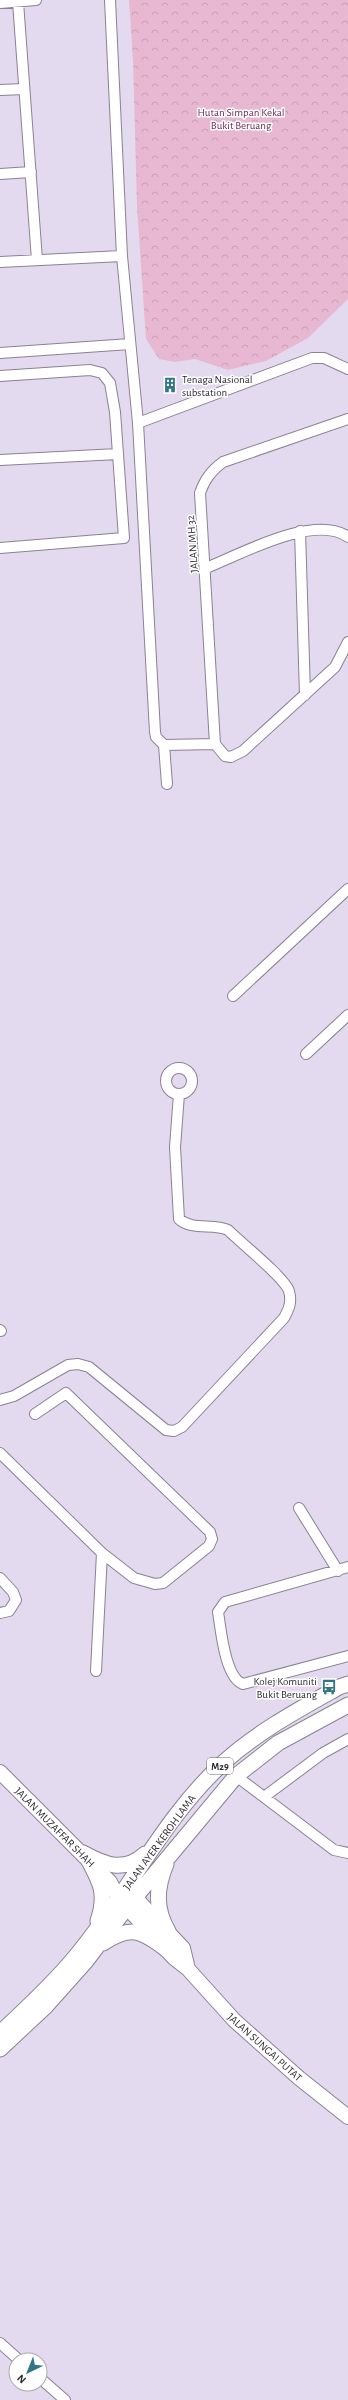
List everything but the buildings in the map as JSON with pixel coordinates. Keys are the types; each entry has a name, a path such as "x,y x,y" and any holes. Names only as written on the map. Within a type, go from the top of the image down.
{"main road":[{"name":"JALAN AYER KEROH LAMA","path":"0,2049 45,2007 126,1897 153,1846 196,1792 222,1764 264,1730 339,1687 348,1684"},
{"name":"JALAN AYER KEROH LAMA","path":"126,1897 172,1852 236,1776 278,1744 348,1705"},
{"name":"JALAN MUZAFFAR SHAH","path":"0,1772 126,1897"},
{"path":"84,1855 104,1864 124,1866 141,1857 153,1846"},
{"path":"168,1932 159,1915 158,1899 163,1871 172,1852"},
{"path":"84,1855 100,1883 103,1897 92,1944"},
{"name":"JALAN SUNGAI PUTAT","path":"126,1897 168,1932 183,1948 188,1969"},
{"name":"JALAN SUNGAI PUTAT","path":"126,1897 166,1949 188,1969 234,2020 265,2050 348,2117"},
{"path":"92,1944 132,1931 149,1936 166,1949"},
{"name":"JALAN AYER KEROH LAMA","path":"0,2034 76,1956 92,1944"}],"street":[{"path":"0,3 36,0"},
{"path":"110,0 122,256 138,423 156,737 164,745 167,784"},
{"path":"18,2 37,260"},
{"path":"0,90 24,89"},
{"path":"0,174 31,172"},
{"path":"0,262 122,256"},
{"path":"0,353 130,344"},
{"path":"138,423 312,358 324,358 348,369"},
{"path":"0,376 90,370 102,374 110,383 115,412 124,538 0,548"},
{"name":"JALAN MH 32","path":"215,744 206,568 200,493 204,481 213,470 223,462 348,419"},
{"path":"0,460 118,454"},
{"path":"206,568 300,531 327,528 342,533 348,537"},
{"path":"300,531 305,695"},
{"path":"164,745 215,744 225,756 231,757 243,751 335,666 348,642"},
{"path":"233,996 348,889"},
{"path":"306,1054 348,1015"},
{"path":"0,1400 14,1396 68,1365 78,1364 88,1367 166,1430 174,1432 182,1427 284,1318 290,1307 289,1291 278,1277 228,1230 222,1227 189,1225 179,1219 175,1146 179,1094"},
{"path":"0,1453 102,1553 134,1578 155,1584 163,1583 209,1546 212,1539 210,1532 66,1393 35,1414"},
{"path":"299,1508 343,1569 225,1602 218,1612 223,1642 231,1672 238,1682 243,1684 348,1656"},
{"path":"96,1671 102,1553"},
{"path":"0,1578 13,1592 16,1600 9,1611 0,1613"},
{"path":"264,1797 323,1753 348,1739"},
{"path":"236,1776 334,1850 348,1853"},
{"path":"0,2343 10,2352"},
{"path":"48,2385 65,2400"}],"green space":[{"name":"Hutan Simpan Kekal Bukit Beruang","path":"129,0 348,0 348,299 308,338 266,361 228,370 195,359 175,362 159,359 146,339 137,207 133,61"}],"place":[{"name":"Tenaga Nasional substation","path":"170,385"},
{"name":"Kolej Komuniti Bukit Beruang","path":"329,1687"}]}
